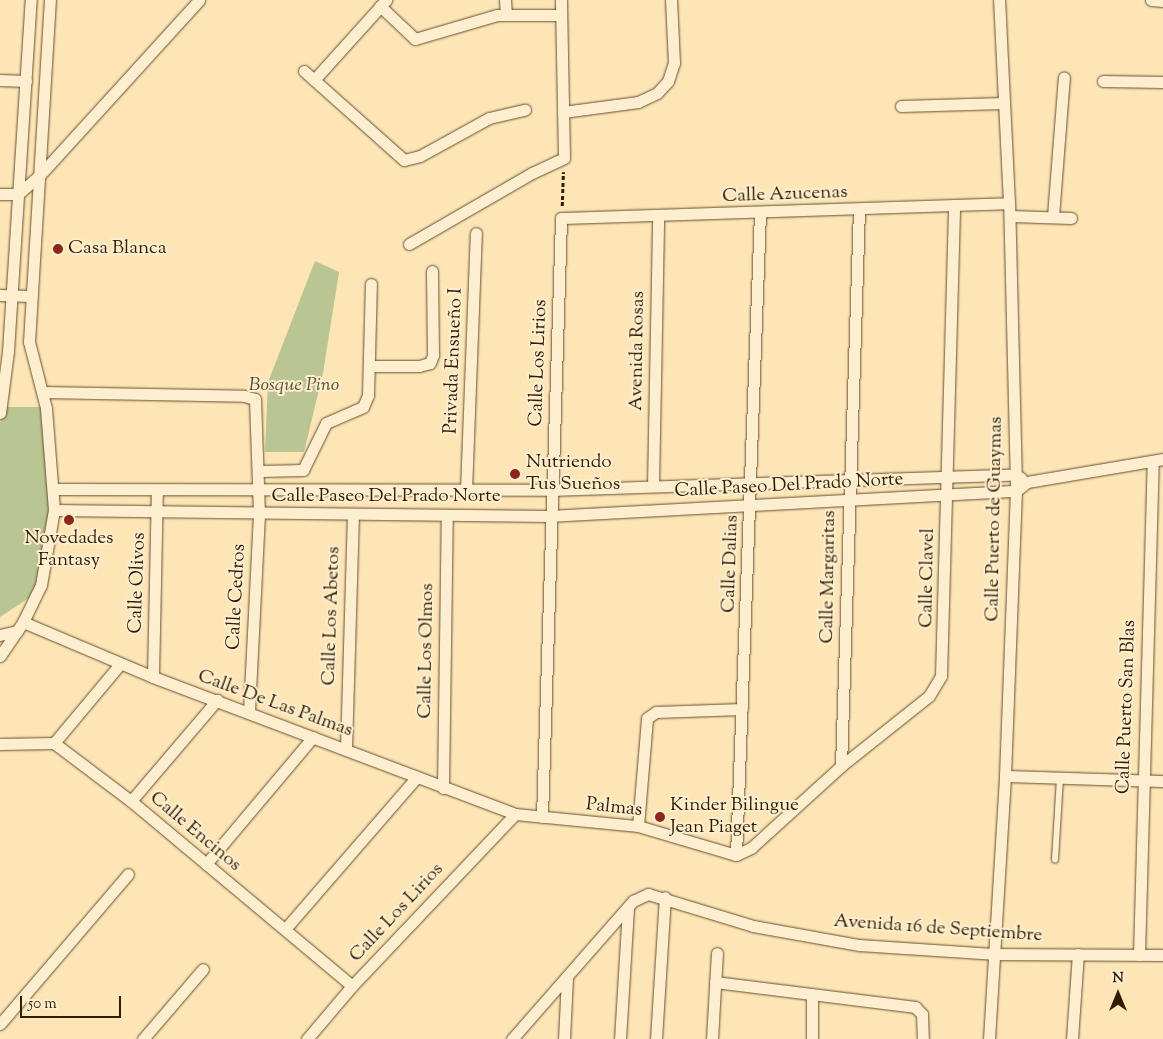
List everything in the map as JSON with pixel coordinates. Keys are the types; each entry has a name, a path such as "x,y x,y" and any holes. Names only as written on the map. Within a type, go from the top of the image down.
{"street":[{"path":"0,413 5,296 18,194 31,0"},
{"path":"0,656 21,626 40,585 54,510 54,489 43,392 30,351 30,296 50,0"},
{"path":"0,194 18,194 39,176 199,0"},
{"path":"506,0 506,14"},
{"path":"409,244 532,173 564,158 561,0"},
{"path":"563,112 638,102 657,93 668,81 674,63 671,0"},
{"name":"Calle Puerto de Guaymas","path":"988,1039 1005,776 1016,490 1010,216 999,0"},
{"path":"1151,0 1163,1"},
{"path":"314,80 383,3 415,39 482,18 506,14 560,15"},
{"path":"304,71 404,160 420,156 489,118 525,110"},
{"path":"1053,216 1064,78"},
{"path":"0,80 26,81"},
{"path":"1103,81 1163,82"},
{"path":"901,106 1003,103"},
{"name":"Calle Azucenas","path":"561,218 859,210 1009,203"},
{"name":"Calle Clavel","path":"736,855 751,848 842,766 936,688 943,662 954,206"},
{"name":"Calle Margaritas","path":"842,766 848,481 859,210"},
{"name":"Calle Dalias","path":"736,855 760,213"},
{"name":"Avenida Rosas","path":"653,486 658,216"},
{"path":"1010,216 1071,218"},
{"name":"Calle Los Lirios","path":"542,817 549,516 552,490 561,218"},
{"name":"Privada Ensueño I","path":"466,490 476,233"},
{"path":"370,366 420,366 430,363 432,355 432,271"},
{"path":"260,471 303,470 326,423 363,407 368,395 370,366 371,284"},
{"path":"5,296 30,296"},
{"name":"Calle Cedros","path":"43,392 251,397 257,402 260,471 257,491 259,514 249,712"},
{"path":"1016,490 1027,482 1158,460"},
{"name":"Calle Puerto San Blas","path":"1138,955 1142,780 1158,460"},
{"path":"1016,475 1027,482"},
{"name":"Calle Paseo Del Prado Norte","path":"54,489 257,491 552,490 1016,475"},
{"name":"Calle Olivos","path":"153,677 157,490"},
{"name":"Calle Paseo Del Prado Norte","path":"54,510 158,509 259,514 549,516 750,505 848,502 1016,490"},
{"name":"Calle Los Abetos","path":"346,748 353,515"},
{"name":"Calle Los Olmos","path":"443,788 447,515"},
{"path":"0,635 21,626"},
{"name":"Calle De Las Palmas","path":"21,626 346,748 443,788 515,814"},
{"path":"0,744 54,743 120,664"},
{"path":"131,801 217,700"},
{"path":"638,826 647,718 656,712 742,709"},
{"path":"206,864 313,737"},
{"name":"Calle Encinos","path":"54,743 131,801 286,928 352,986"},
{"path":"1005,776 1163,781"},
{"path":"286,928 417,777"},
{"name":"Calle Los Lirios","path":"307,1039 352,986 515,814"},
{"name":"Palmas","path":"515,814 638,826 736,855"},
{"path":"0,1024 128,874"},
{"name":"Avenida 16 de Septiembre","path":"512,1039 628,907 642,896 665,897 753,926 859,945 993,954 1163,955"},
{"path":"656,1039 665,897"},
{"path":"620,1039 628,907"},
{"path":"712,1039 717,953"},
{"path":"1072,1039 1078,954"},
{"path":"143,1039 203,969"},
{"path":"564,1039 567,977"},
{"path":"715,982 915,1007 922,1014 923,1039"},
{"path":"812,994 812,1039"}],"lane":[{"path":"1055,860 1060,778"}],"path":[{"path":"561,218 564,158"}],"green space":[{"name":"Bosque Pino","path":"315,261 339,272 323,373 304,452 265,452 268,382"},
{"path":"4,407 44,407 54,511 35,594 0,617 0,423"}],"place":[{"name":"Casa Blanca","path":"58,249"},
{"name":"Nutriendo Tus Sueños","path":"515,474"},
{"name":"Novedades Fantasy","path":"69,520"},
{"name":"Kinder Bilingue Jean Piaget","path":"660,817"}]}
